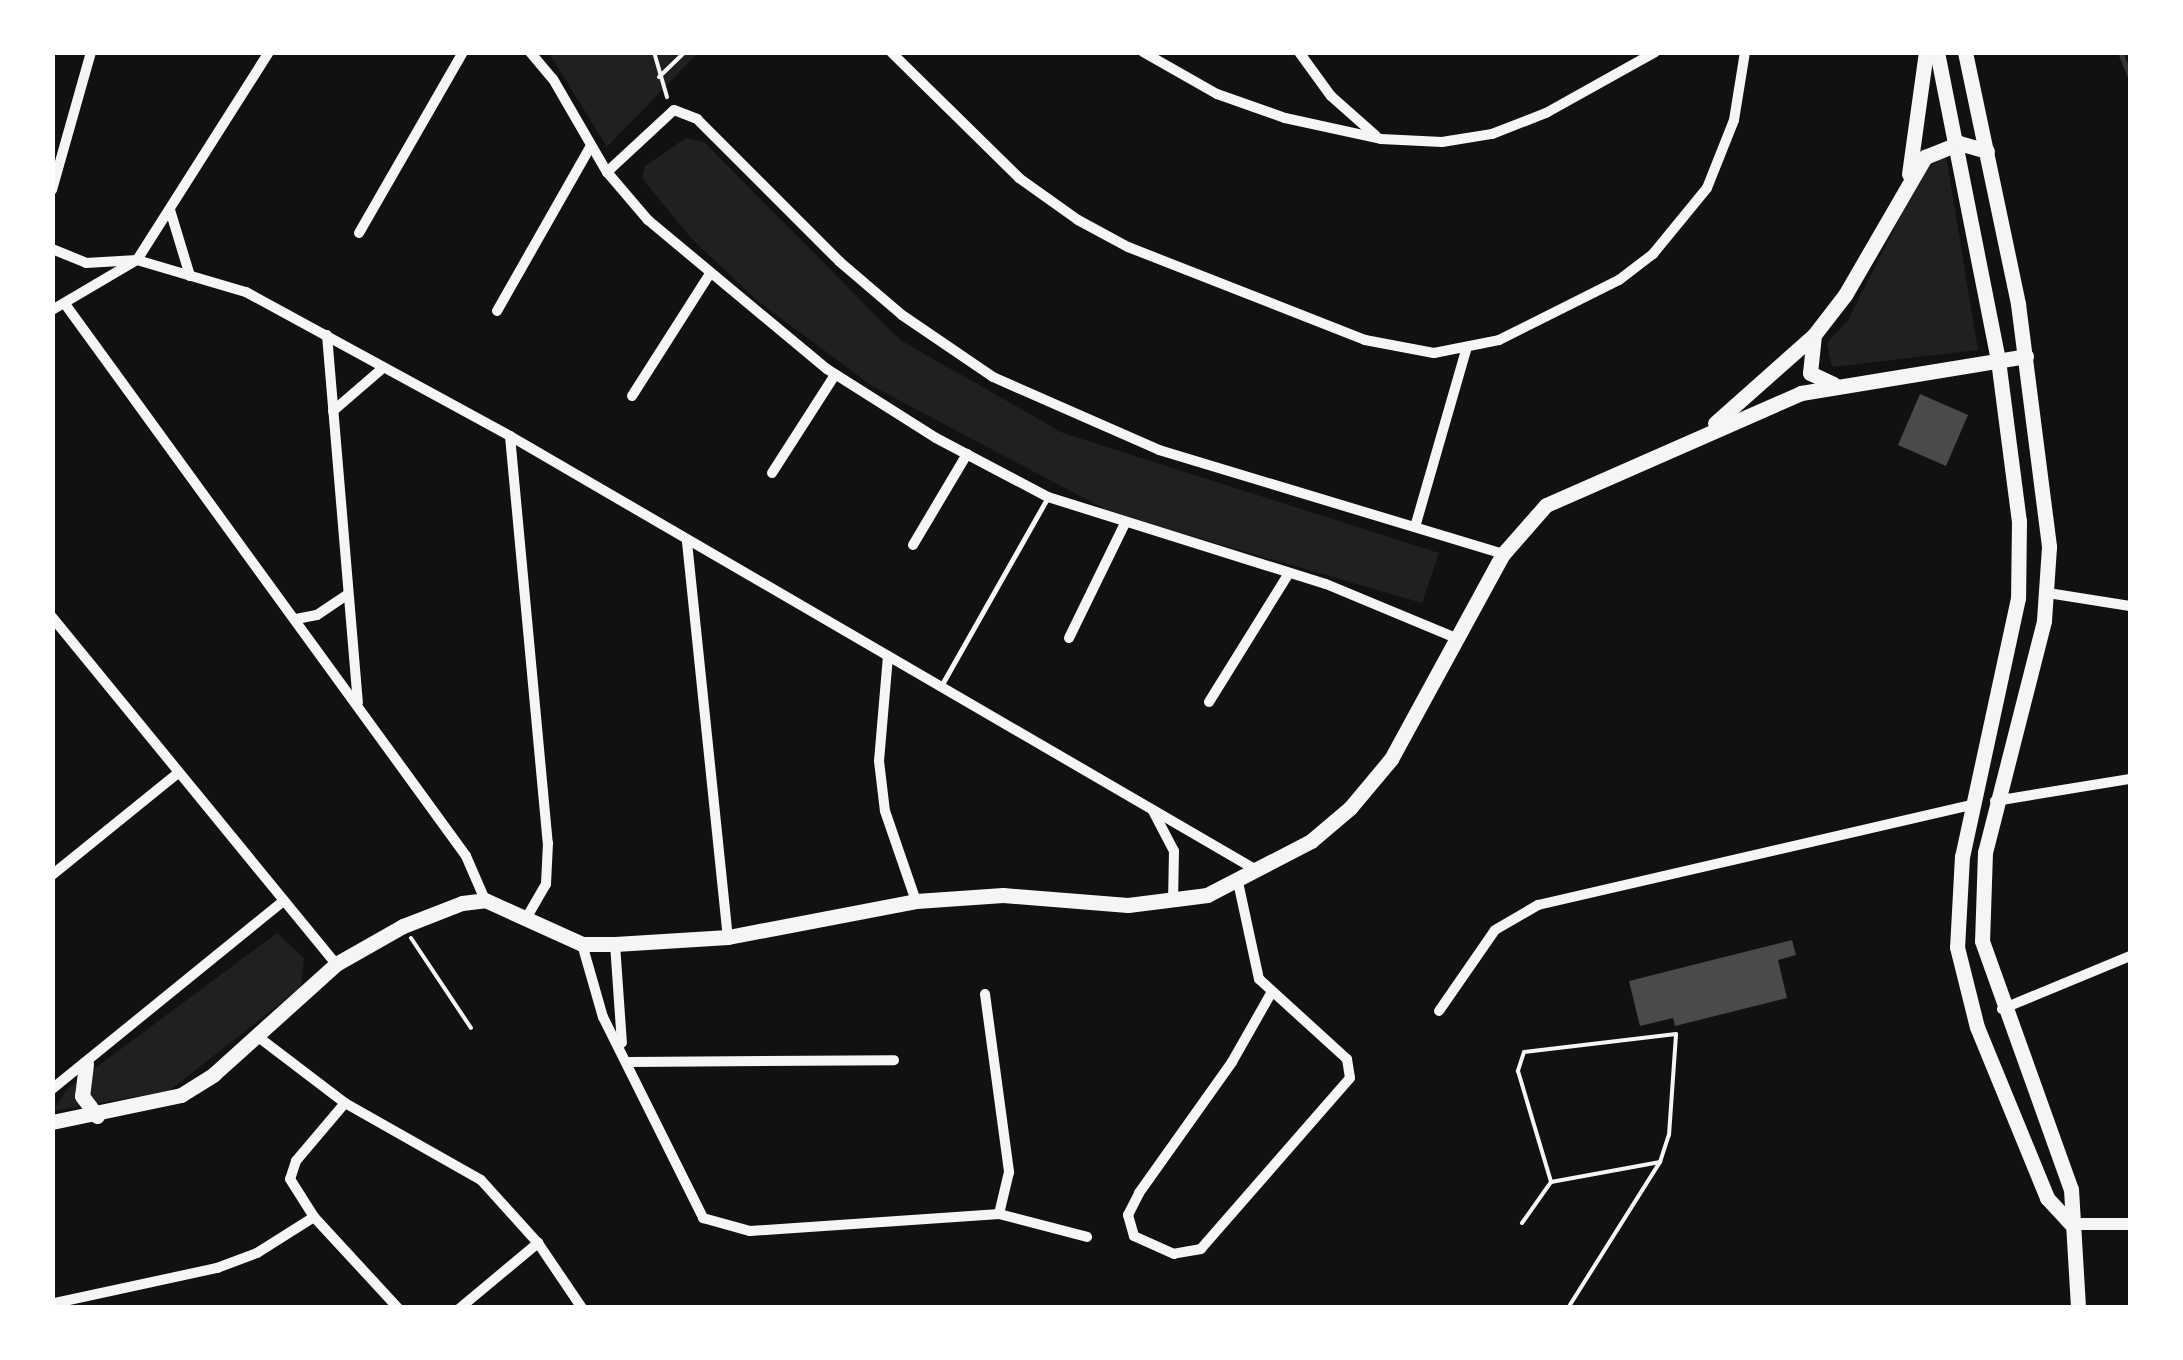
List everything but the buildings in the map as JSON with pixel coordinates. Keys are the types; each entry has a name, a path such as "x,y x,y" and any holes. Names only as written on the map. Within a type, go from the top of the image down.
{"main road":[{"path":"1907,183 1926,52"},
{"path":"1937,52 1998,360 2019,521 2018,598 1972,805 1958,902 1960,964 1977,1027 2047,1198 2071,1224"},
{"path":"1965,52 2034,354 2046,507 2048,593 1994,801 1980,894 1982,941 2002,1009 2072,1189 2078,1308"},
{"path":"1709,429 1814,335 1845,295 1907,183 1932,152 1958,143 1988,151"},
{"path":"1814,335 1810,373 1842,384"},
{"path":"52,1122 97,1116 181,1095 258,1036 336,964 403,926 485,900 582,944 615,944 728,937 916,901 1003,896 1173,902 1238,882 1311,841 1350,808 1391,759 1502,554 1546,505 1709,429 1801,393 2034,354"},
{"path":"86,1064 82,1096 97,1116"}],"street":[{"path":"52,190 91,52"},
{"path":"52,310 137,260 269,52"},
{"path":"360,233 463,52"},
{"path":"530,52 553,78 607,172 710,275 835,374 966,454 1048,497 1289,573 1458,640"},
{"path":"891,52 1018,178 1128,247 1366,340 1434,353 1466,350 1620,280 1654,254 1707,188 1734,120 1745,52"},
{"path":"1142,52 1251,106 1381,140 1442,142 1492,134 1655,52"},
{"path":"1299,52 1331,96 1381,140"},
{"path":"607,172 674,110 698,119 902,315 994,377 1159,450 1502,554"},
{"path":"497,311 590,148"},
{"path":"170,209 190,276"},
{"path":"52,249 86,264 137,260 246,292 510,436 1258,872"},
{"path":"632,396 710,275"},
{"path":"65,304 466,856 485,900"},
{"path":"327,335 358,707"},
{"path":"1415,527 1466,350"},
{"path":"333,411 384,366"},
{"path":"772,473 835,374"},
{"path":"510,436 548,843 546,884 526,918"},
{"path":"914,545 966,454"},
{"path":"1068,638 1125,523"},
{"path":"687,542 728,937"},
{"path":"1209,702 1289,573"},
{"path":"2048,593 2130,606"},
{"path":"296,619 317,615 348,594"},
{"path":"52,617 336,964"},
{"path":"52,638 63,630"},
{"path":"888,656 878,760 885,812 916,901"},
{"path":"52,875 178,773"},
{"path":"1994,801 2130,779"},
{"path":"1438,1010 1495,930 1538,905 1972,805"},
{"path":"1153,810 1174,851 1173,902"},
{"path":"1238,882 1259,978 1270,995 1347,1059 1344,1088 1201,1249 1174,1254 1134,1236 1128,1215 1139,1193 1232,1062 1270,995"},
{"path":"52,1089 283,901"},
{"path":"582,944 603,1017 622,1044 691,1202 703,1218 725,1228 999,1214 1087,1237"},
{"path":"615,944 622,1044"},
{"path":"2002,1009 2130,956"},
{"path":"985,994 1009,1172 999,1214"},
{"path":"258,1036 345,1103 480,1180 538,1242 582,1308"},
{"path":"630,1062 894,1060"},
{"path":"345,1103 290,1170 294,1192 398,1308"},
{"path":"55,1302 217,1268 258,1253 314,1217"},
{"path":"2071,1224 2130,1224"},
{"path":"460,1308 538,1242"}],"lane":[{"path":"941,686 1048,497"}],"path":[{"path":"654,52 658,78 674,110"},
{"path":"658,78 684,52"},
{"path":"403,926 471,1028"},
{"path":"1551,1182 1518,1072 1524,1052 1540,1046 1676,1034 1669,1135 1660,1162 1568,1308"},
{"path":"1522,1223 1551,1182 1660,1162"}],"shaded area":[{"path":"549,53 698,53 607,147"},
{"path":"686,138 704,142 900,340 1063,433 1439,553 1422,603 1112,513 872,386 759,302 691,238 642,178 645,166"},
{"path":"1946,155 1978,350 1832,367 1827,343 1848,320 1924,170"},
{"path":"277,933 304,958 301,987 169,1091 53,1111 67,1089"}],"waterway":[{"path":"2120,52 2130,77"},
{"path":"2130,123 2130,168"}]}
